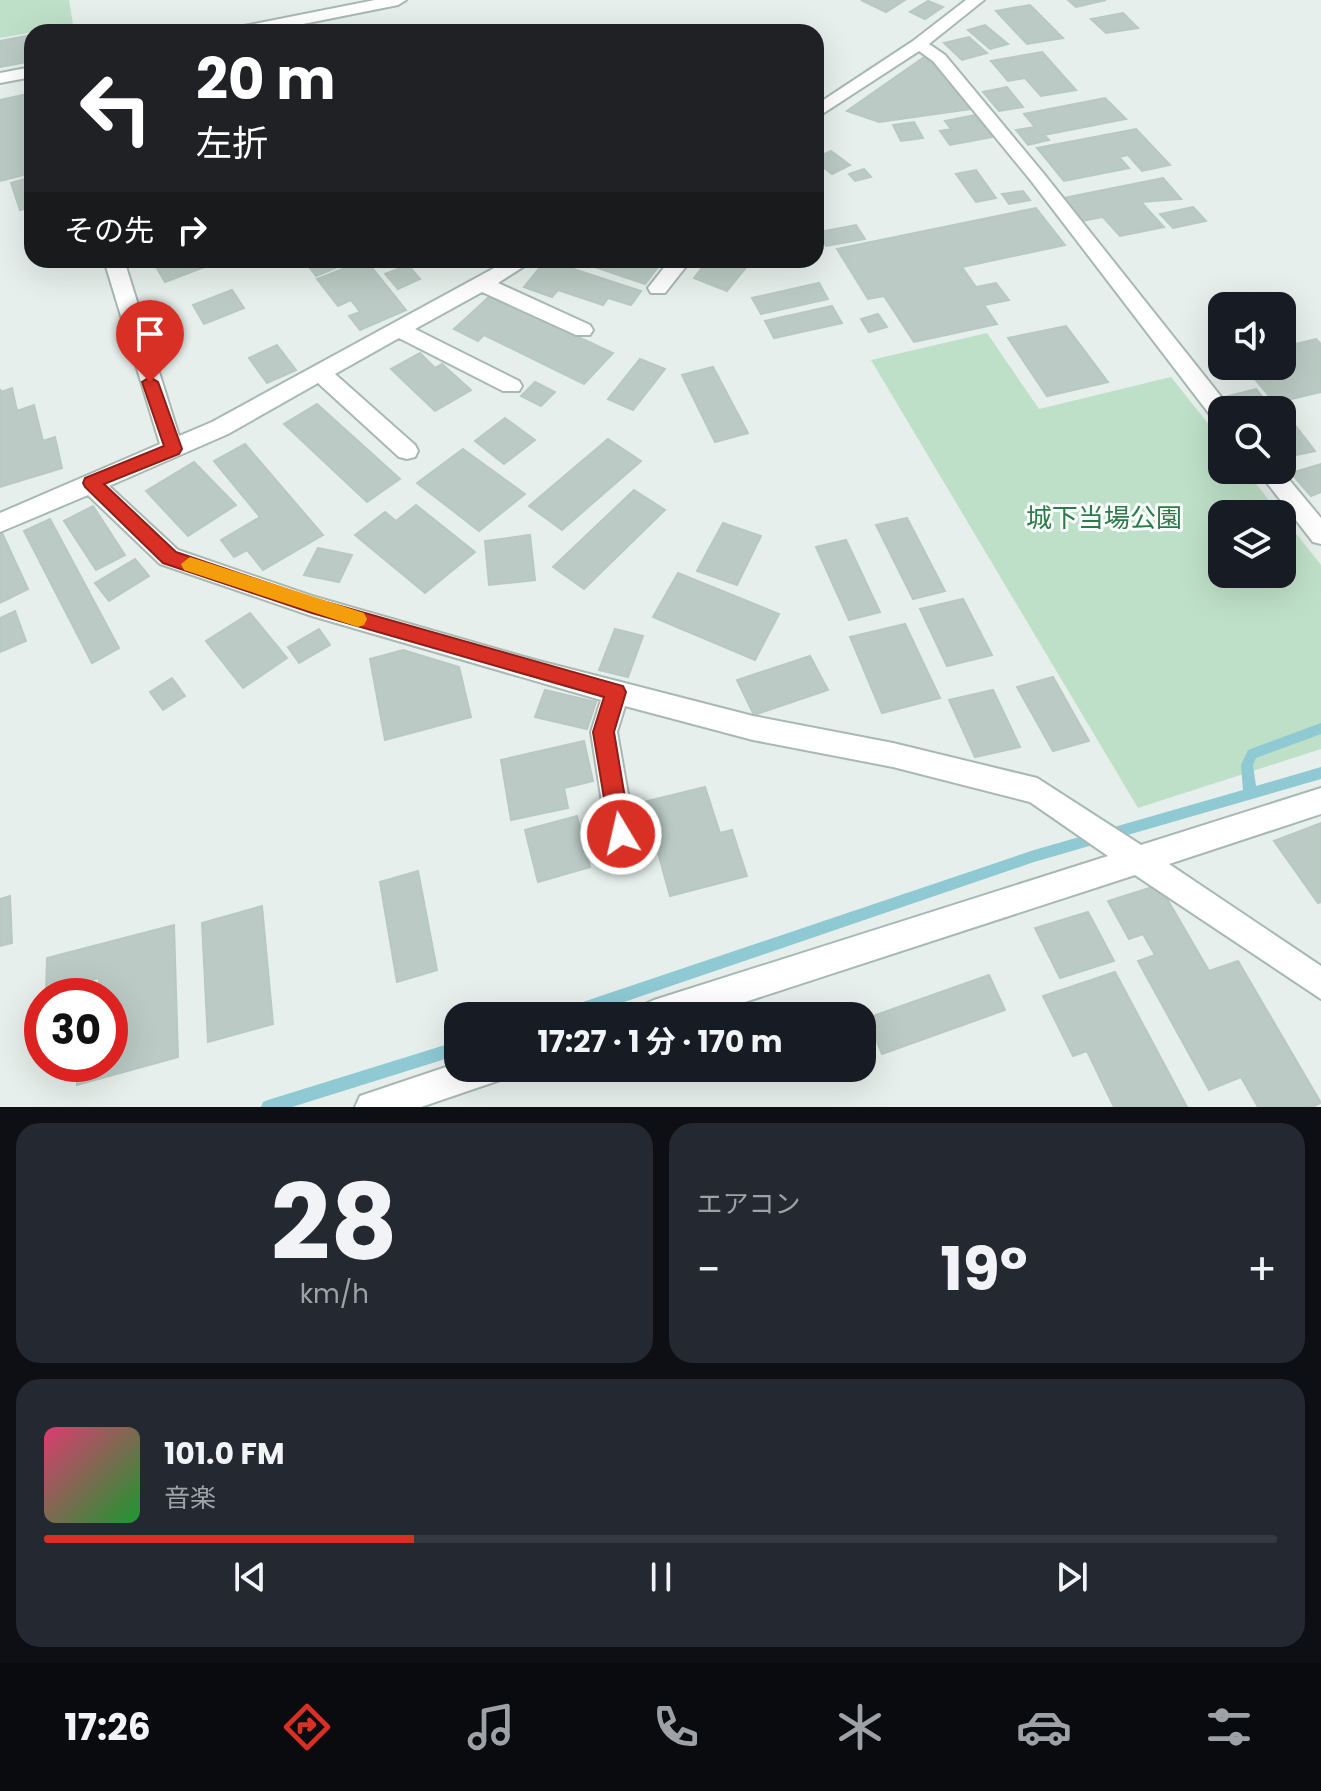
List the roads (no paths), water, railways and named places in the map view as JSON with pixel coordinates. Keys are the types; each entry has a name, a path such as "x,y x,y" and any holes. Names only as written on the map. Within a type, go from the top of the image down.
{"street":[{"path":"279,24 398,0"},
{"path":"824,108 919,44 976,0"},
{"path":"919,44 939,58 1038,178 1208,396"},
{"path":"0,78 24,74"},
{"path":"116,268 159,413 173,449"},
{"path":"0,523 220,428 510,268"},
{"path":"658,288 674,268"},
{"path":"482,284 583,330"},
{"path":"400,330 511,386"},
{"path":"320,373 407,451"},
{"path":"91,483 169,557 312,606 753,728 893,755 1037,791 1321,984"},
{"path":"1279,484 1321,535"},
{"path":"616,692 604,732 621,834"},
{"path":"695,1002 1126,854 1321,801"},
{"path":"371,1107 449,1082"}],"waterway":[{"path":"1250,793 1247,765 1252,754 1321,728"},
{"path":"603,1002 1034,856 1321,773"},
{"path":"268,1107 444,1052"}],"park label":[{"name":"城下当場公園","path":"1104,518"}]}
